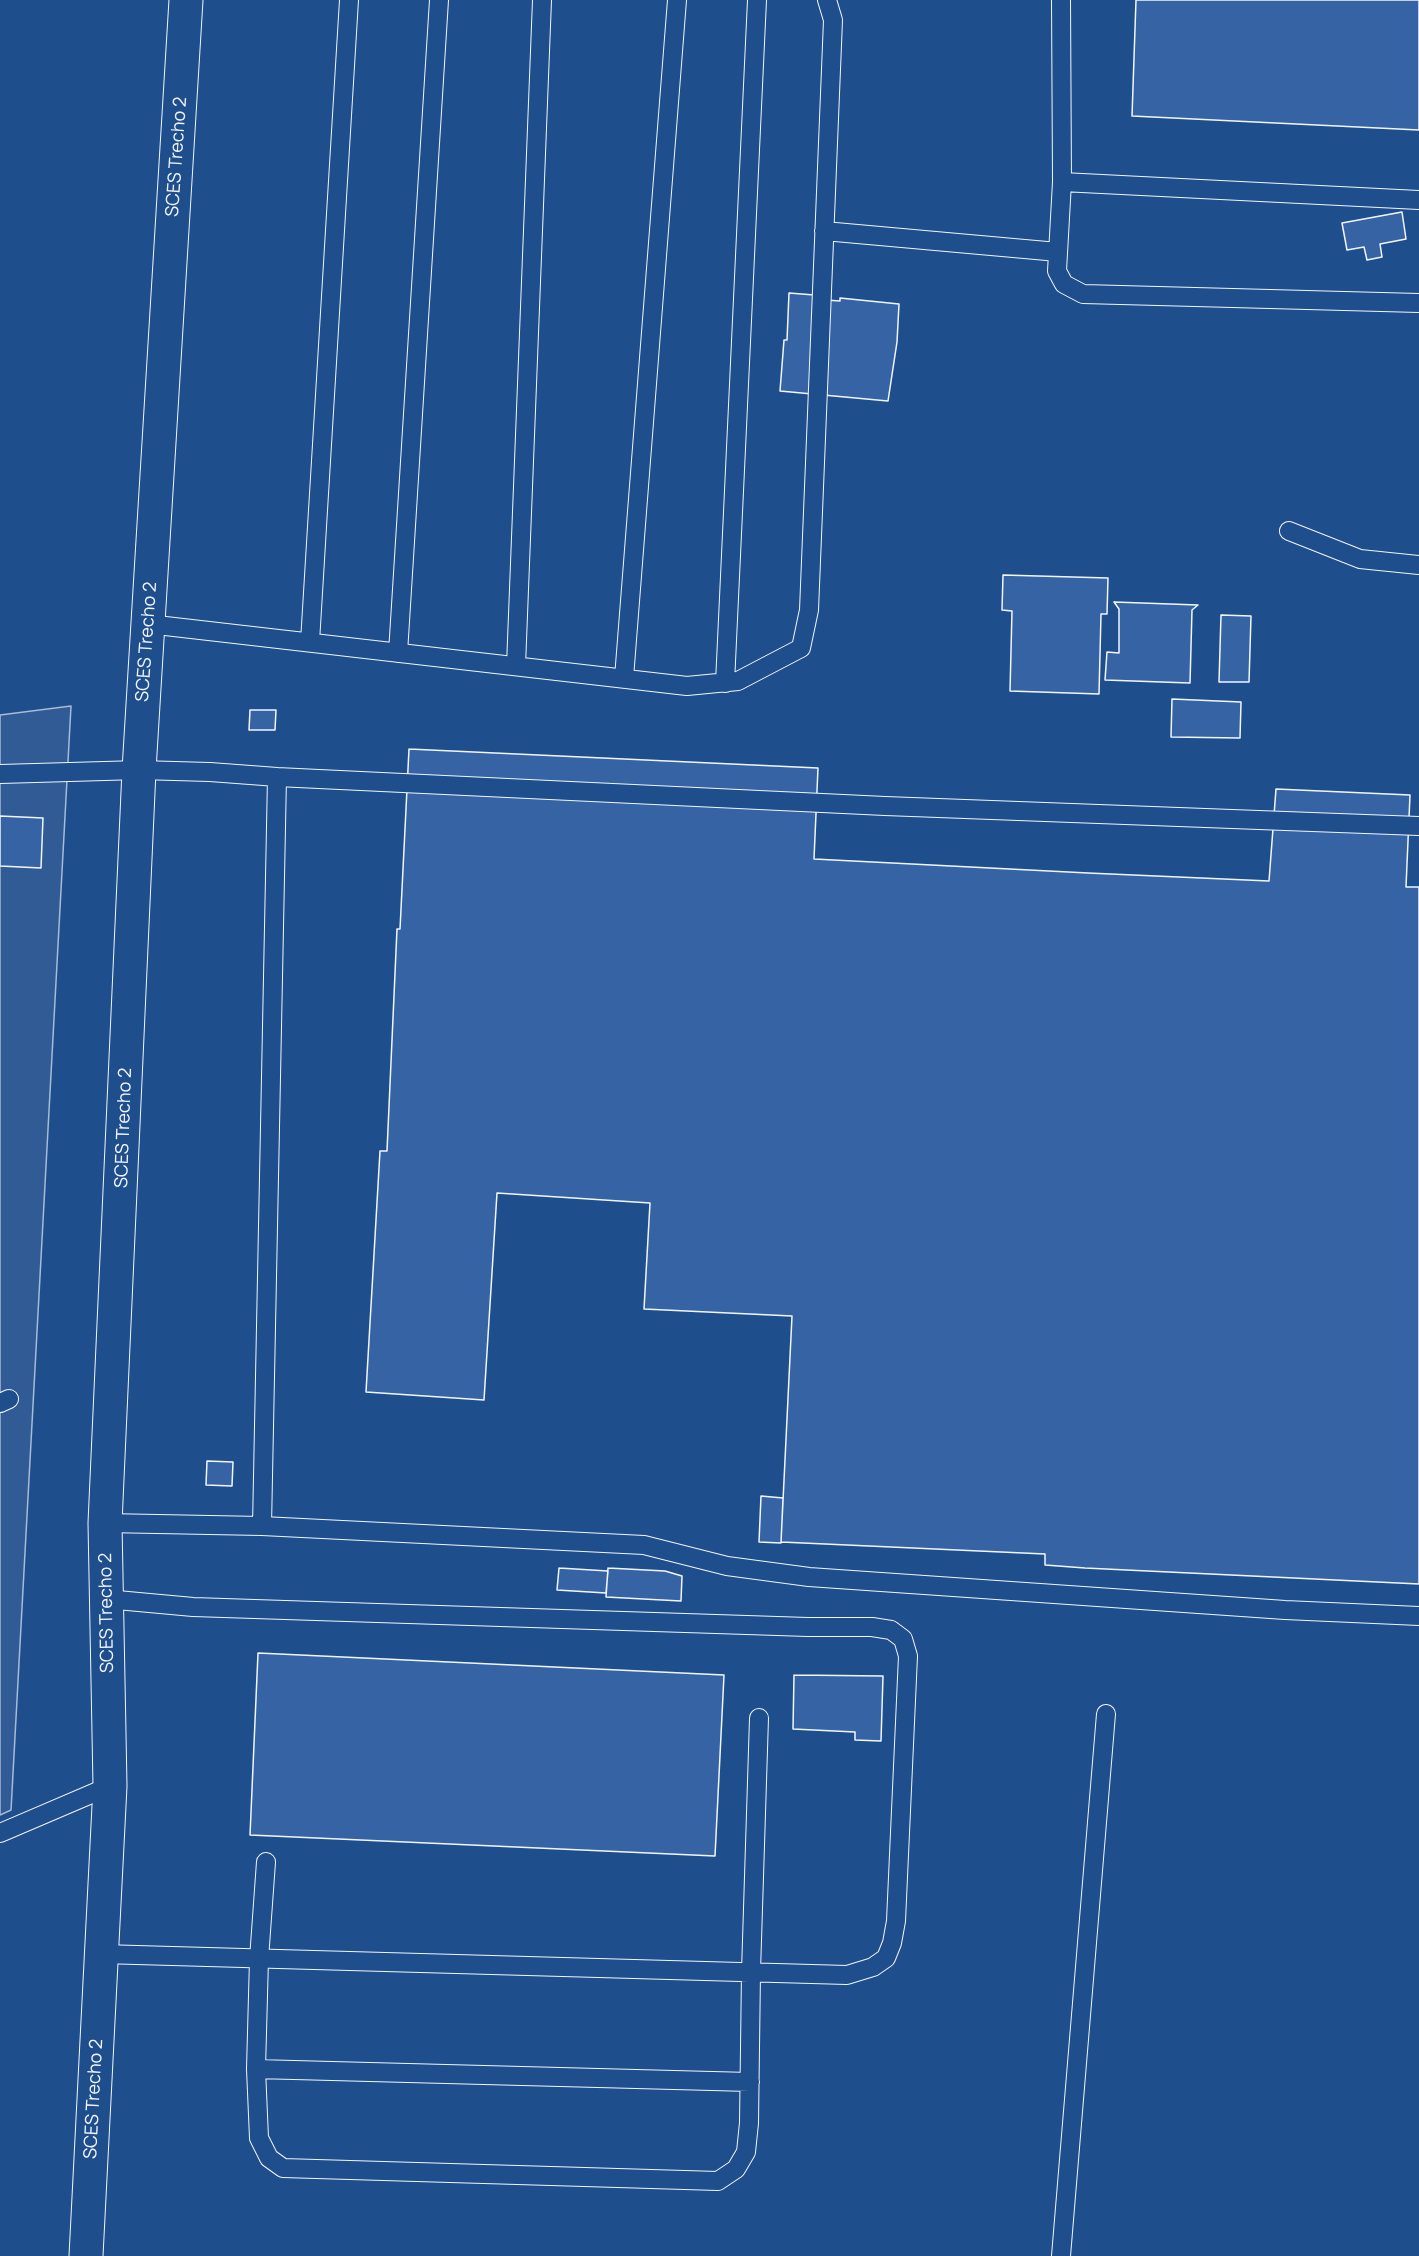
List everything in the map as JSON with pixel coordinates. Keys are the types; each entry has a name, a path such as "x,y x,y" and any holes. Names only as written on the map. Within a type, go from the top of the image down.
{"street":[{"name":"SCES Trecho 2","path":"86,2256 110,1786 105,1523 139,770 186,0"}],"lane":[{"path":"310,642 349,0"},
{"path":"398,653 439,0"},
{"path":"516,666 542,0"},
{"path":"624,678 677,0"},
{"path":"725,683 757,0"},
{"path":"148,624 687,686 738,681 801,648 808,610 833,20 827,0"},
{"path":"1061,0 1062,182 1057,271 1064,284 1083,294 1419,303"},
{"path":"1062,182 1419,200"},
{"path":"824,231 1058,252"},
{"path":"1289,531 1360,560 1419,565"},
{"path":"0,774 139,770 210,772 885,806 1419,826"},
{"path":"262,1526 277,777"},
{"path":"105,1523 262,1526 644,1545 727,1566 809,1577 1261,1608 1419,1616"},
{"path":"101,1954 847,1975 873,1967 886,1958 892,1943 896,1921 908,1656 903,1639 891,1630 872,1627 808,1627 193,1607 106,1599"},
{"path":"1061,2256 1106,1714"},
{"path":"266,1862 259,1959 256,2069 259,2138 269,2158 283,2168 718,2181 736,2169 746,2152 750,2082 759,1718"},
{"path":"0,1833 110,1786"},
{"path":"256,2069 750,2082"}],"shaded area":[{"path":"71,706 11,1810 0,1815 0,715"}],"building":[{"path":"1136,0 1419,0 1419,130 1132,116"},
{"path":"1402,212 1406,239 1380,244 1382,257 1367,260 1364,247 1347,250 1342,223"},
{"path":"789,293 827,296 826,300 840,301 840,298 899,304 897,342 888,401 780,391 784,340 787,340"},
{"path":"1003,575 1108,578 1107,614 1101,614 1099,694 1010,691 1012,611 1002,610"},
{"path":"1114,602 1198,605 1192,610 1190,683 1105,680 1107,652 1119,653 1119,609"},
{"path":"1221,615 1251,616 1249,682 1219,682"},
{"path":"1172,699 1241,702 1240,738 1171,737"},
{"path":"250,710 276,710 275,730 249,730"},
{"path":"409,749 818,768 814,859 1088,873 1269,881 1276,789 1410,795 1406,887 1419,887 1419,1584 1085,1568 1045,1565 1045,1554 781,1542 792,1316 644,1309 650,1203 497,1193 484,1400 366,1392 380,1151 387,1151 397,929 400,929"},
{"path":"0,816 43,818 41,868 0,866"},
{"path":"207,1461 233,1462 232,1486 206,1485"},
{"path":"761,1496 783,1498 781,1543 759,1542"},
{"path":"559,1568 608,1571 606,1593 557,1590"},
{"path":"608,1568 665,1571 682,1576 681,1601 606,1597"},
{"path":"258,1653 724,1675 715,1856 250,1835"},
{"path":"794,1675 883,1676 881,1741 855,1740 855,1732 793,1729"}]}
